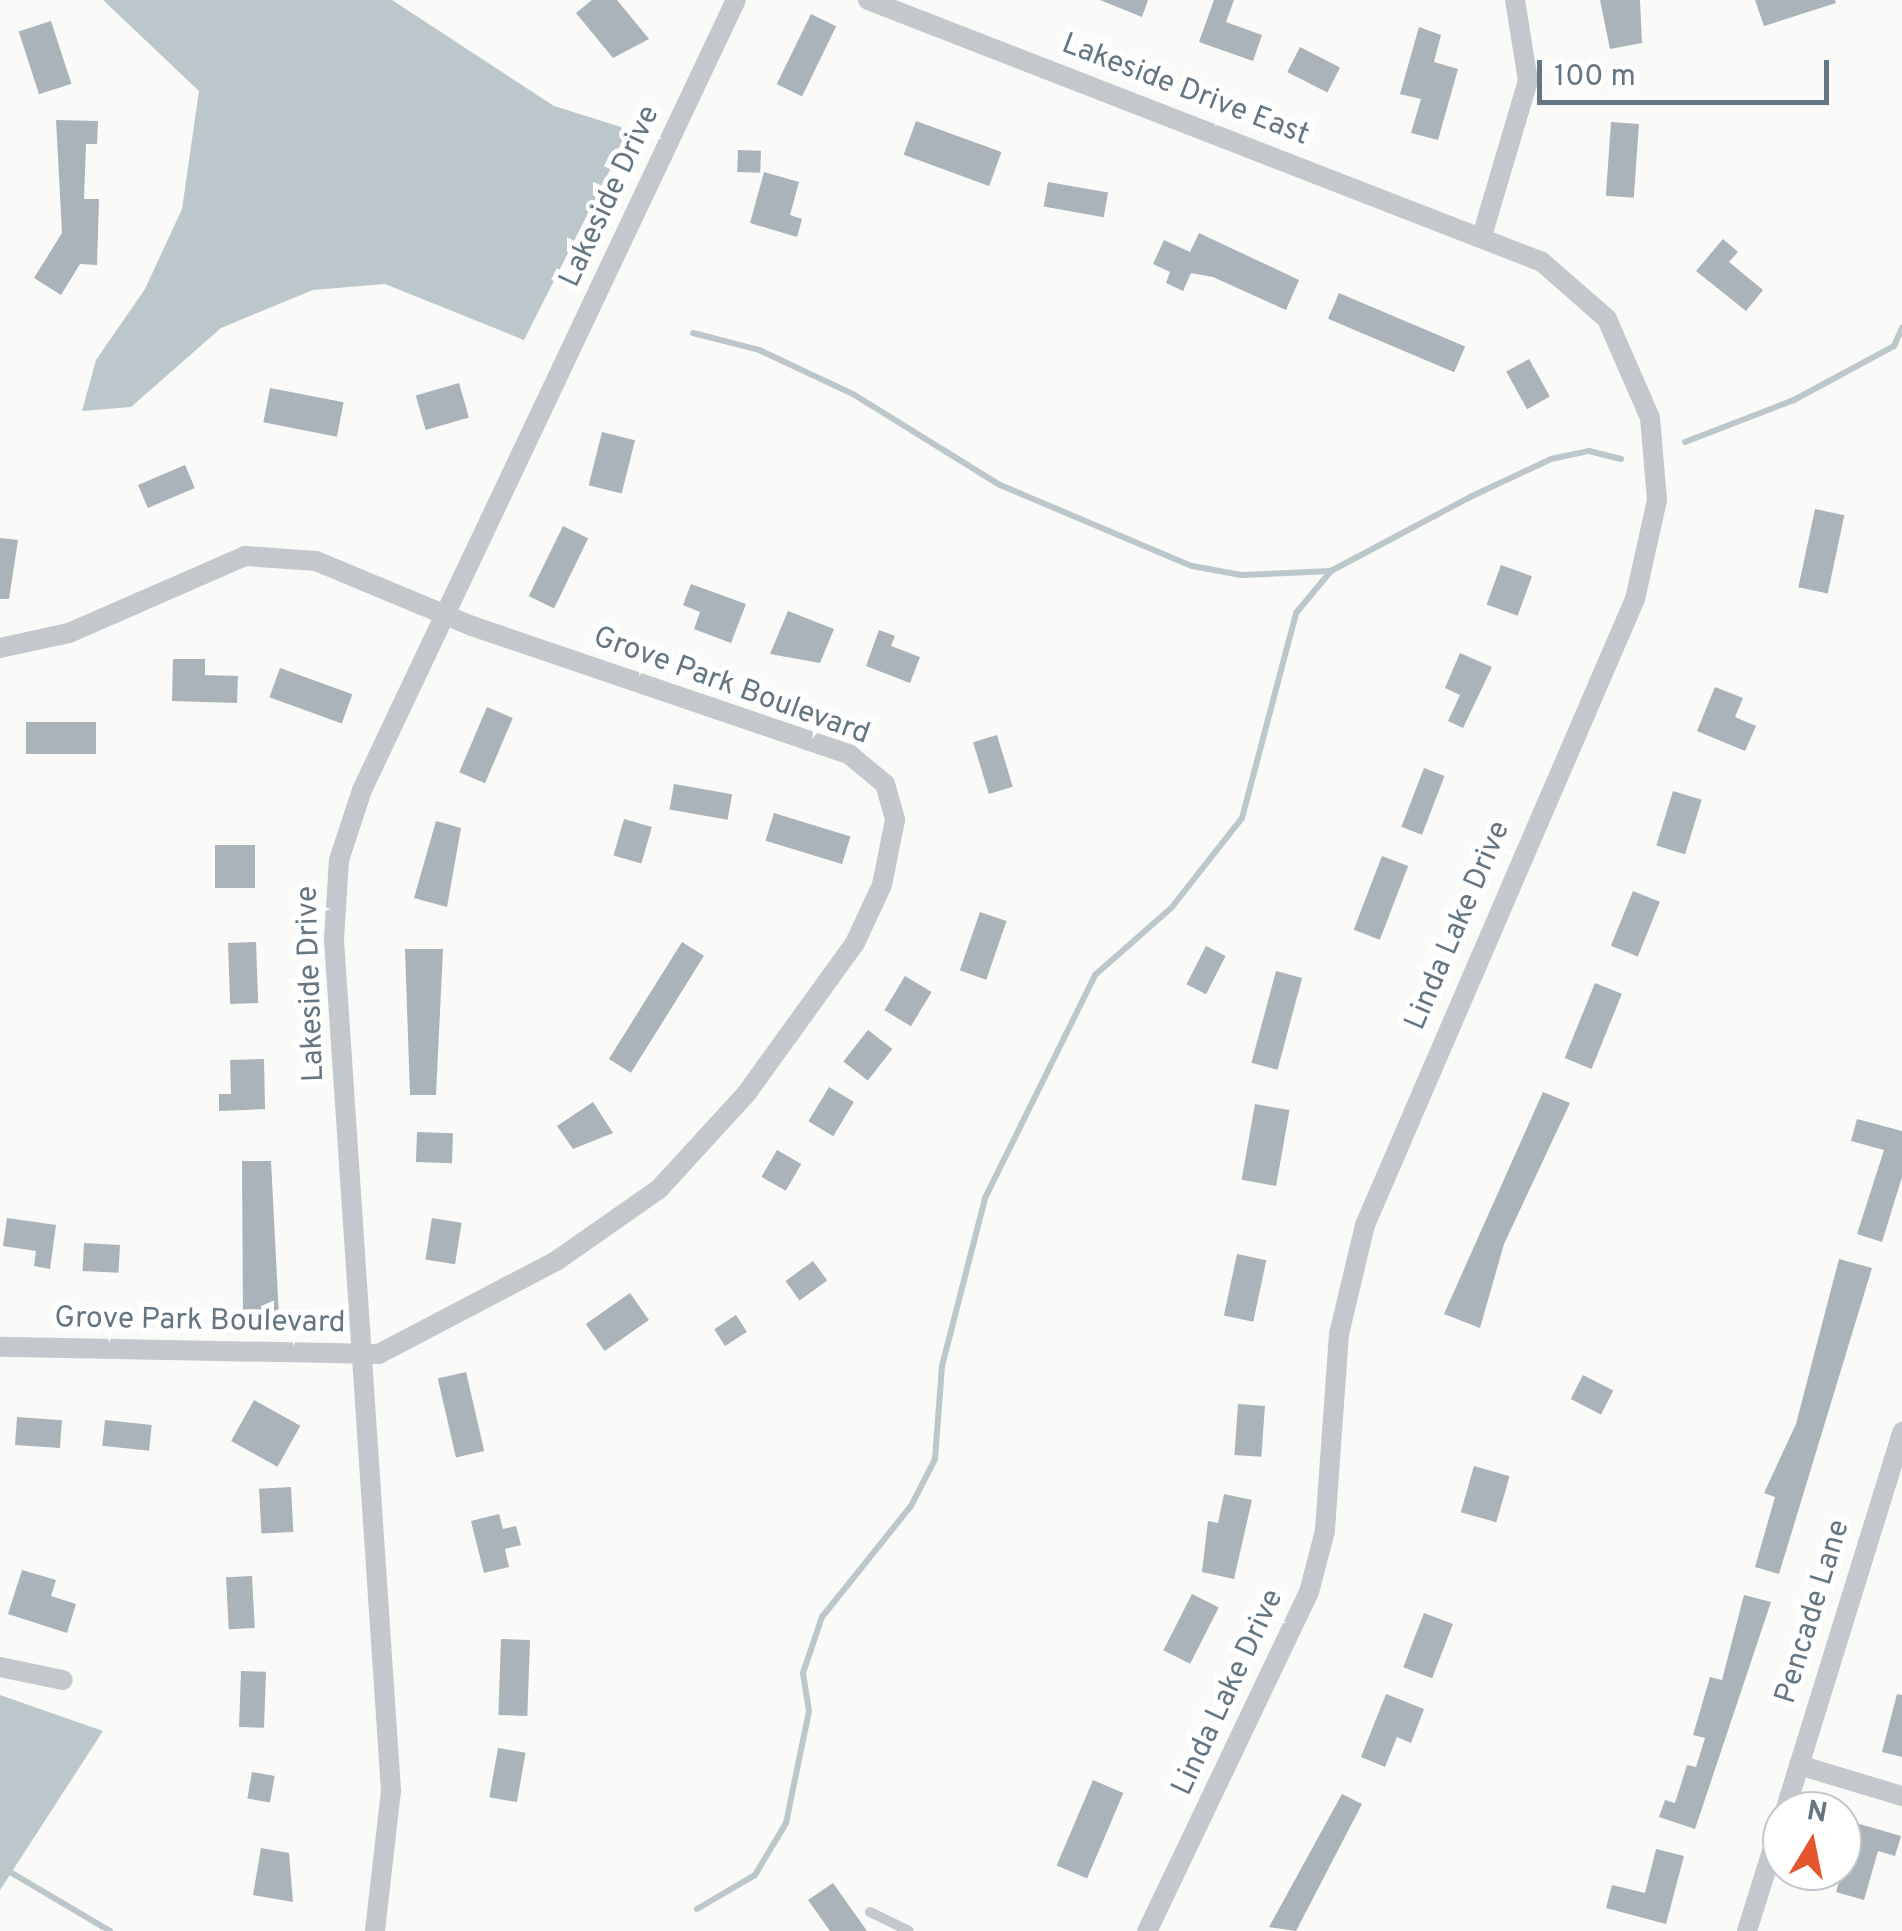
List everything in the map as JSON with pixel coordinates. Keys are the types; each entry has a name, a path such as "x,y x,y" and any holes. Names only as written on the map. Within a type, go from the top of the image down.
{"street":[{"name":"Lakeside Drive","path":"375,1931 391,1792 334,939 339,860 362,790 736,0"},
{"name":"Lakeside Drive East","path":"868,0 1482,236"},
{"path":"1482,236 1528,81 1514,0"},
{"name":"Linda Lake Drive","path":"1148,1931 1309,1592 1324,1531 1339,1334 1365,1225 1652,540 1650,418 1623,345 1569,281 1482,236"},
{"name":"Grove Park Boulevard","path":"0,648 68,634 259,554 316,561 448,615 850,755 886,784 895,820 882,885 855,944 691,1160 556,1261 406,1343 362,1356 0,1347"},
{"name":"Pencade Lane","path":"1791,1791 1902,1432"},
{"path":"0,1667 63,1680"},
{"path":"1799,1766 1902,1796"},
{"path":"1747,1931 1762,1883"}],"lane":[{"path":"870,1912 909,1931"}],"shaded area":[{"path":"103,0 392,0 554,106 621,127 625,140 524,340 385,284 313,290 221,328 131,407 82,411 96,360 145,289 182,209 199,91"},
{"path":"0,1695 103,1731 0,1890"}],"building":[{"path":"592,0 617,0 649,39 613,58 576,13"},
{"path":"1100,0 1148,0 1142,17"},
{"path":"1214,0 1234,0 1226,22 1262,35 1253,61 1199,42"},
{"path":"1600,0 1640,0 1642,43 1610,49"},
{"path":"1755,0 1835,0 1836,3 1764,26"},
{"path":"811,14 836,26 802,96 777,84"},
{"path":"51,21 71,84 39,94 19,32"},
{"path":"1419,27 1441,35 1434,62 1458,69 1438,140 1411,133 1421,99 1400,94"},
{"path":"1300,47 1340,67 1327,92 1287,72"},
{"path":"56,120 98,121 97,144 86,144 84,199 99,199 97,265 80,264 61,295 34,278 62,233"},
{"path":"916,121 1002,152 989,186 904,155"},
{"path":"1611,122 1639,124 1634,198 1606,196"},
{"path":"738,150 761,151 760,173 737,172"},
{"path":"764,172 799,182 790,215 802,219 797,237 750,223"},
{"path":"1048,182 1108,193 1104,217 1044,207"},
{"path":"1199,233 1299,280 1286,310 1213,277 1191,273 1183,291 1166,283 1170,272 1153,264 1164,240 1190,252"},
{"path":"1723,239 1738,252 1729,262 1763,290 1746,311 1696,271"},
{"path":"1339,293 1465,347 1454,372 1328,319"},
{"path":"1529,359 1550,397 1527,409 1506,372"},
{"path":"459,383 469,418 426,430 416,395"},
{"path":"270,388 344,402 337,437 263,422"},
{"path":"602,432 635,440 622,494 589,485"},
{"path":"185,465 195,488 148,508 138,485"},
{"path":"1815,509 1844,515 1828,593 1798,587"},
{"path":"563,526 588,538 554,608 529,596"},
{"path":"0,538 18,540 9,599 0,599"},
{"path":"1501,565 1532,576 1518,616 1487,604"},
{"path":"691,584 746,604 731,643 694,629 700,612 683,605"},
{"path":"788,611 834,629 820,663 770,654"},
{"path":"879,630 895,636 891,646 920,657 910,683 866,666"},
{"path":"1460,653 1492,667 1463,728 1448,721 1460,695 1445,688"},
{"path":"173,659 205,659 205,675 238,676 237,703 172,701"},
{"path":"280,668 352,694 342,723 269,697"},
{"path":"1715,687 1743,698 1735,717 1756,726 1745,751 1697,731"},
{"path":"487,707 513,718 485,783 459,772"},
{"path":"26,722 96,722 96,754 26,754"},
{"path":"997,735 1013,787 989,794 973,742"},
{"path":"1424,768 1445,776 1422,835 1401,827"},
{"path":"674,784 732,794 728,820 669,810"},
{"path":"1673,791 1702,800 1685,854 1656,846"},
{"path":"774,813 851,836 842,864 766,841"},
{"path":"624,819 652,827 641,864 614,856"},
{"path":"436,821 461,828 447,907 414,898"},
{"path":"215,845 255,845 255,888 215,888"},
{"path":"1382,856 1408,866 1380,940 1354,930"},
{"path":"1633,891 1660,902 1638,957 1611,946"},
{"path":"980,912 1006,921 986,980 960,971"},
{"path":"256,942 258,1003 230,1004 228,943"},
{"path":"682,942 704,956 631,1073 609,1059"},
{"path":"1206,946 1226,956 1206,994 1186,984"},
{"path":"405,949 443,949 436,1095 410,1095"},
{"path":"1276,971 1302,978 1277,1070 1251,1063"},
{"path":"905,976 932,992 911,1026 884,1010"},
{"path":"1595,983 1622,994 1592,1069 1565,1058"},
{"path":"868,1030 892,1049 868,1081 843,1062"},
{"path":"264,1059 265,1109 219,1111 219,1094 231,1094 230,1060"},
{"path":"829,1087 854,1102 833,1136 808,1121"},
{"path":"1543,1092 1570,1103 1504,1244 1480,1328 1444,1314"},
{"path":"593,1102 613,1133 573,1149 557,1126"},
{"path":"1255,1104 1289,1110 1276,1186 1242,1180"},
{"path":"1857,1119 1902,1131 1902,1177 1882,1242 1857,1234 1884,1150 1851,1141"},
{"path":"417,1132 453,1133 452,1163 416,1162"},
{"path":"777,1150 801,1164 786,1191 762,1177"},
{"path":"242,1161 271,1161 279,1317 243,1314"},
{"path":"7,1218 56,1225 50,1269 34,1266 36,1251 3,1246"},
{"path":"432,1218 462,1223 455,1264 425,1259"},
{"path":"84,1243 120,1245 118,1273 83,1271"},
{"path":"1237,1254 1266,1260 1253,1322 1224,1316"},
{"path":"1839,1259 1872,1268 1779,1574 1755,1567 1775,1497 1764,1493 1796,1424"},
{"path":"813,1261 827,1280 800,1300 785,1281"},
{"path":"630,1293 649,1320 605,1351 586,1324"},
{"path":"736,1315 747,1332 725,1346 714,1329"},
{"path":"466,1372 484,1451 456,1457 438,1379"},
{"path":"1583,1375 1613,1390 1601,1414 1571,1399"},
{"path":"254,1400 300,1426 278,1467 231,1441"},
{"path":"1238,1404 1265,1406 1261,1457 1234,1455"},
{"path":"17,1417 62,1420 60,1448 15,1445"},
{"path":"105,1420 152,1425 149,1451 102,1446"},
{"path":"1474,1466 1510,1476 1496,1522 1461,1512"},
{"path":"291,1487 293,1532 261,1534 259,1489"},
{"path":"1224,1494 1252,1500 1234,1579 1202,1572 1208,1521 1218,1523"},
{"path":"499,1514 503,1529 516,1526 521,1545 505,1549 509,1567 484,1573 471,1521"},
{"path":"22,1570 56,1580 51,1596 76,1604 67,1633 8,1614"},
{"path":"252,1576 255,1628 229,1629 226,1577"},
{"path":"1192,1594 1219,1608 1190,1664 1163,1650"},
{"path":"1744,1595 1771,1602 1695,1829 1659,1817 1665,1800 1675,1803 1687,1765 1696,1767 1705,1738 1693,1735 1710,1677 1722,1680"},
{"path":"1424,1613 1453,1624 1432,1678 1403,1667"},
{"path":"501,1639 530,1640 527,1716 498,1715"},
{"path":"241,1671 266,1672 264,1728 239,1727"},
{"path":"1386,1694 1424,1709 1411,1743 1397,1737 1385,1767 1361,1757"},
{"path":"1897,1694 1902,1695 1902,1757 1882,1752"},
{"path":"498,1748 526,1753 517,1802 489,1797"},
{"path":"252,1772 275,1776 270,1803 247,1799"},
{"path":"1093,1780 1123,1793 1087,1879 1057,1866"},
{"path":"1342,1794 1362,1804 1296,1931 1269,1927"},
{"path":"1862,1825 1901,1836 1895,1856 1878,1851 1864,1900 1836,1892 1862,1891"},
{"path":"261,1848 289,1853 293,1902 253,1895"},
{"path":"1656,1849 1684,1856 1666,1924 1606,1908 1612,1885 1645,1893"},
{"path":"833,1883 867,1931 830,1931 808,1900"}],"waterway":[{"path":"1685,442 1794,400 1894,346 1902,328"},
{"path":"693,333 759,350 853,394 1000,485 1192,566 1241,575 1331,571"},
{"path":"697,1909 755,1875 786,1823 809,1711 803,1673 822,1617 911,1506 935,1459 942,1366 985,1198 1095,975 1172,907 1242,818 1296,613 1331,571 1470,497 1551,459 1589,451 1621,459"},
{"path":"0,1866 110,1931"}]}
